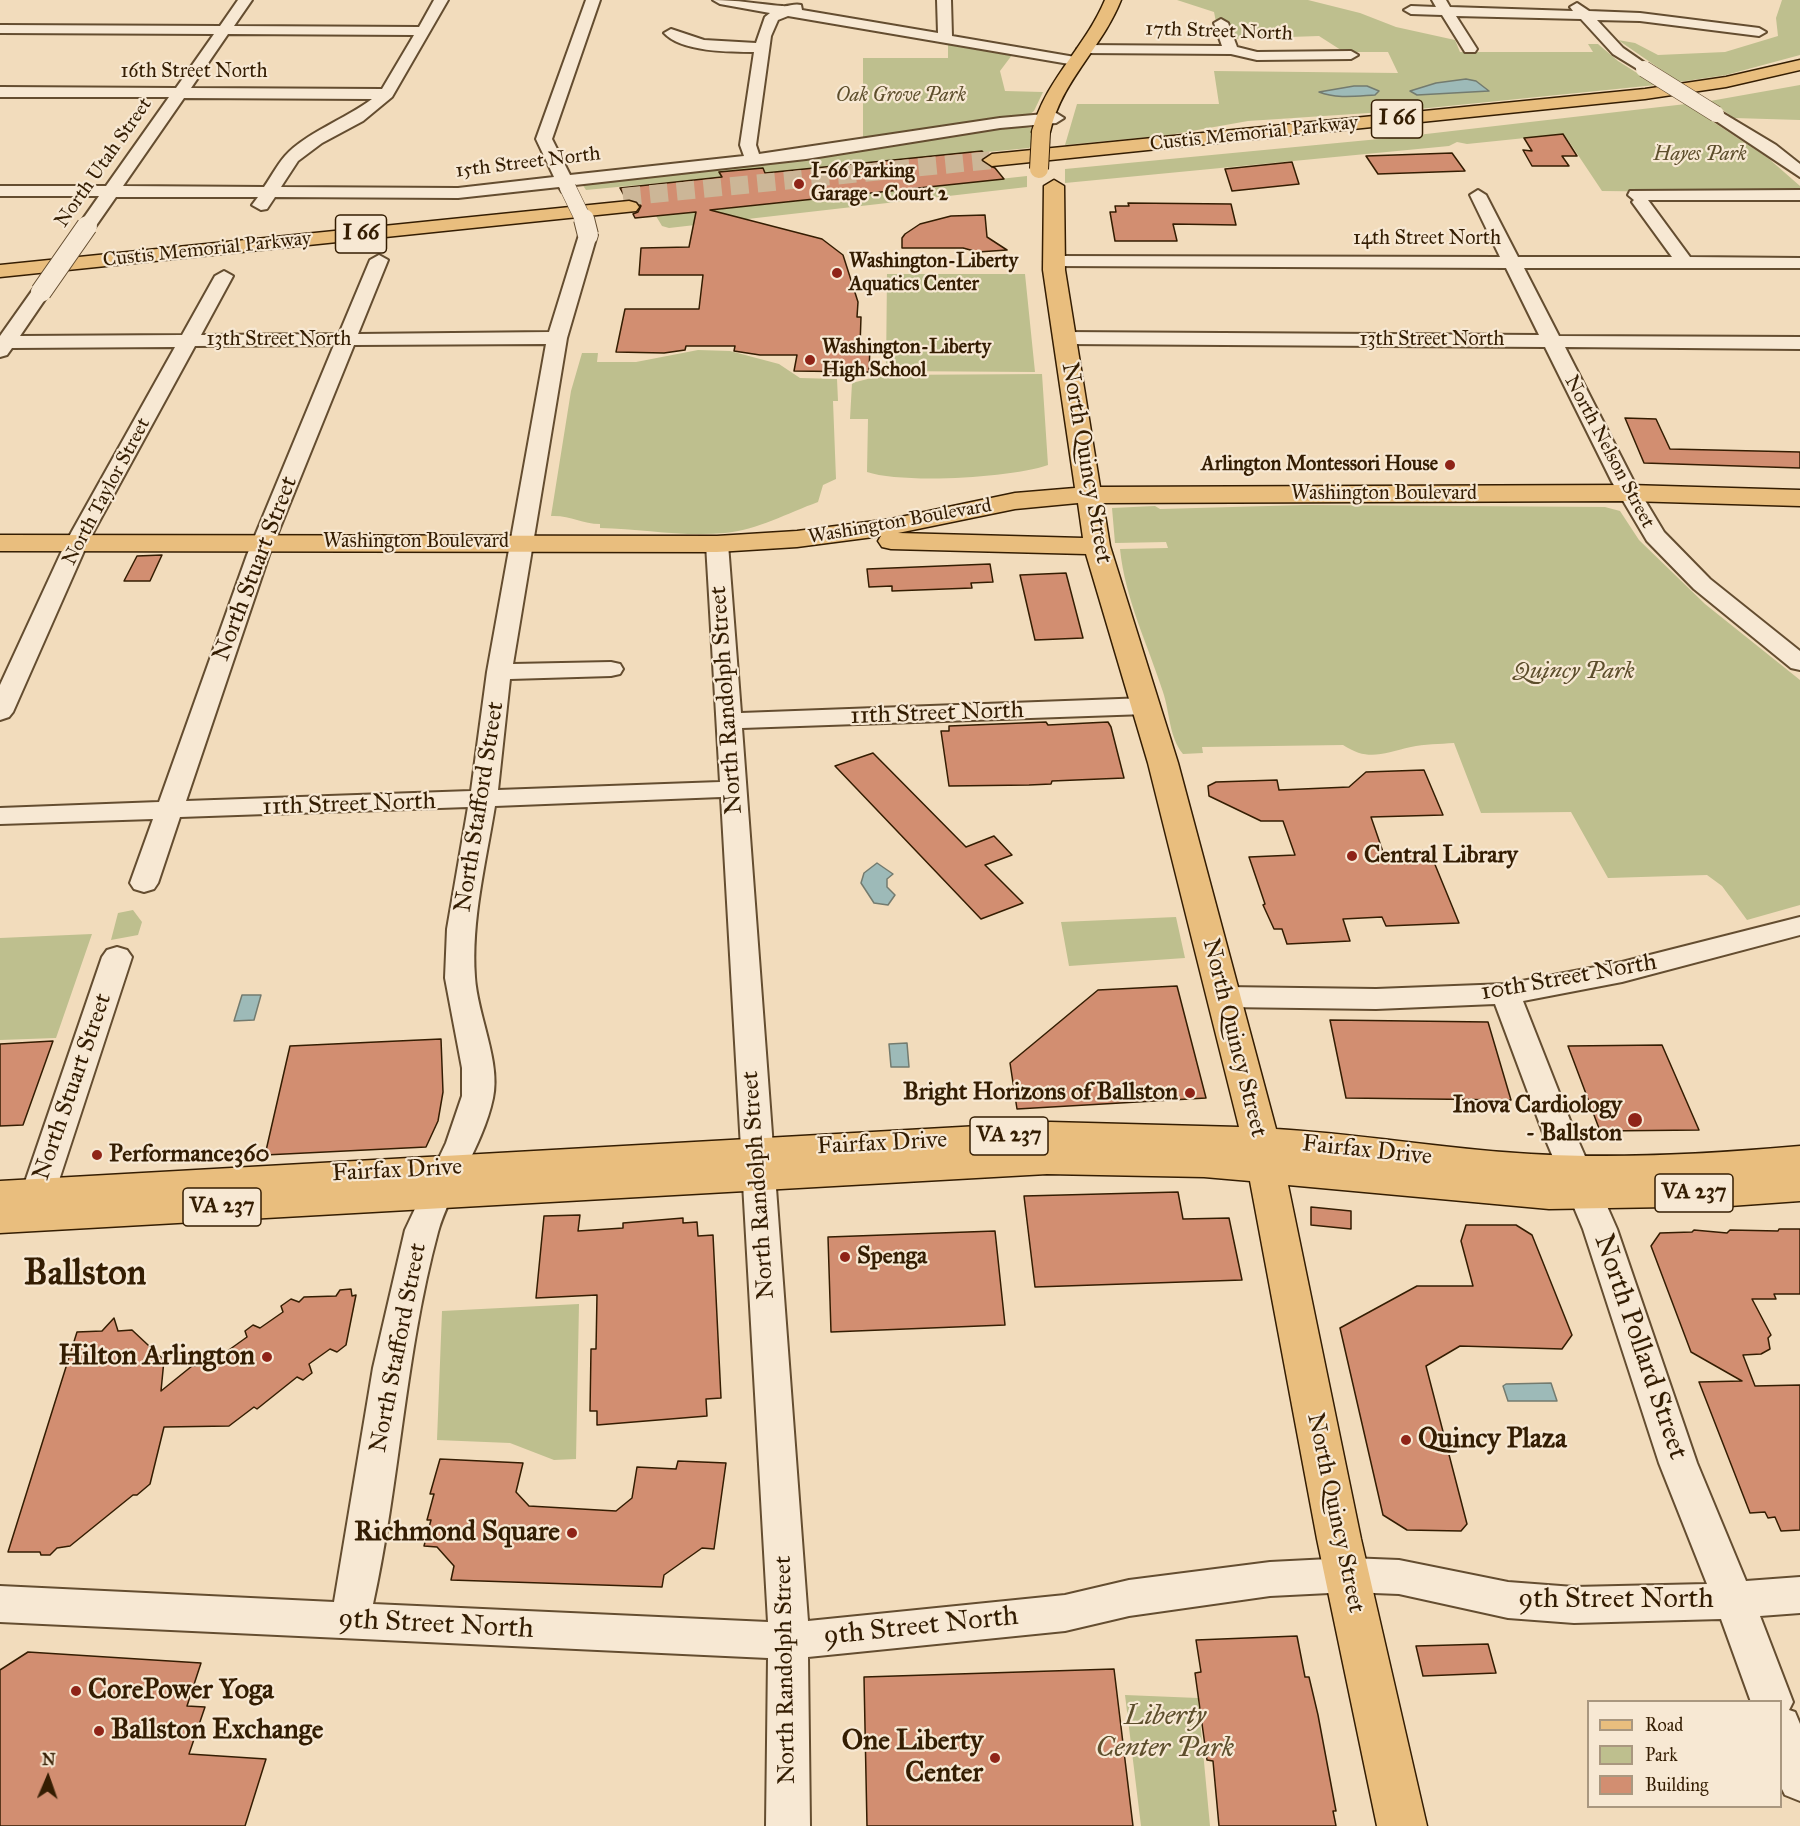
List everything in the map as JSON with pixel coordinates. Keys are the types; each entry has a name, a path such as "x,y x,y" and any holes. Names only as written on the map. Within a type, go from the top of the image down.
{"main road":[{"name":"North Quincy Street","path":"1113,0 1110,9 1080,55 1063,75 1048,125 1048,187 1045,226 1053,257 1097,546 1146,706 1225,997 1263,1155 1339,1539 1349,1575 1402,1826"},
{"name":"Custis Memorial Parkway","path":"1800,65 1741,79 1645,94 994,165 1639,103 1719,93 1800,76"},
{"name":"Custis Memorial Parkway","path":"626,202 3,266 165,244 626,202"},
{"name":"Washington Boulevard","path":"0,543 717,544 796,539 891,527 1015,501 1088,495 1629,494 1798,502"},
{"path":"796,539 1097,546"},
{"name":"Fairfax Drive","path":"0,1195 22,1210 444,1181 757,1164 1047,1160 1204,1163 1263,1155 1498,1192 1800,1160"},
{"name":"Fairfax Drive","path":"1581,1183 1730,1192 1800,1187"}],"street":[{"name":"North Utah Street","path":"2,345 245,0"},
{"path":"259,209 292,158 316,140 366,113 387,94 441,0"},
{"name":"North Stafford Street","path":"349,1622 359,1578 394,1349 422,1230 462,1143 478,1096 478,1075 465,1010 460,953 461,929 483,800 500,672 557,338 588,235 583,217 544,139 593,0"},
{"name":"17th Street North","path":"720,0 945,40 1080,55 1231,50 1257,56 1351,55"},
{"path":"753,159 748,146 764,36 772,17 797,7 798,0"},
{"path":"944,0 945,40"},
{"path":"1572,0 1618,51 1770,148 1800,172"},
{"path":"1443,5 1470,49"},
{"path":"1411,10 1443,5 1668,19 1686,25 1759,32"},
{"path":"1221,23 1231,50"},
{"path":"1686,25 1692,42"},
{"path":"0,29 425,31"},
{"path":"671,33 684,41 705,46 762,48"},
{"name":"16th Street North","path":"0,92 387,94"},
{"name":"15th Street North","path":"0,191 458,193 566,184 753,159 1048,125"},
{"name":"North Nelson Street","path":"1478,195 1629,494 1655,536 1702,584 1800,663"},
{"path":"1684,262 1639,198 1800,195"},
{"name":"14th Street North","path":"1053,257 1800,263"},
{"name":"North Stuart Street","path":"144,883 263,542 379,260"},
{"name":"North Taylor Street","path":"0,712 77,542 224,276"},
{"name":"13th Street North","path":"2,345 190,340 557,338"},
{"name":"13th Street North","path":"1064,338 1800,343"},
{"name":"North Randolph Street","path":"717,544 788,1602 788,1826"},
{"path":"500,672 611,669"},
{"name":"11th Street North","path":"729,721 1146,706"},
{"name":"11th Street North","path":"0,816 733,789"},
{"name":"10th Street North","path":"1225,997 1376,999 1506,994 1622,972 1800,926"},
{"name":"North Stuart Street","path":"22,1210 117,957"},
{"name":"North Pollard Street","path":"1506,994 1581,1183 1678,1463 1772,1700"},
{"name":"9th Street North","path":"0,1604 787,1641 1065,1613 1129,1598 1270,1579 1349,1575 1399,1577 1508,1600 1574,1605 1732,1600 1800,1595"},
{"path":"1782,1732 1800,1781"}],"green space":[{"path":"1177,0 1308,0 1360,13 1396,27 1455,40 1460,52 1593,52 1588,44 1598,44 1618,61 1656,85 1399,111 1248,121 1169,135 1065,145 1077,104 1219,104 1214,71 1398,73 1388,52 1344,52 1319,36 1230,39 1216,22 1214,12"},
{"path":"1782,0 1800,0 1800,55 1726,75 1679,82 1618,40 1635,43 1658,55 1725,52 1778,36 1776,18"},
{"name":"Oak Grove Park","path":"948,44 1012,55 1000,71 1005,91 1043,92 1034,111 1029,115 863,141 863,58 948,58"},
{"path":"1800,85 1800,120 1734,118 1710,101"},
{"name":"Hayes Park","path":"1686,104 1768,158 1800,186 1800,193 1602,191 1564,134 1467,144 1457,142 1449,146 1065,183 1065,169 1400,137"},
{"path":"1017,126 1033,128 1032,145 1029,148 765,173 762,168 720,172 722,177 586,190 582,184 867,150"},
{"path":"1027,176 1027,187 669,228 662,226 656,216 875,193 903,184 908,189"},
{"path":"887,274 1025,274 1035,372 886,371"},
{"path":"698,350 730,351 779,364 800,378 837,379 838,401 833,401 836,479 823,485 818,502 749,528 710,534 600,528 600,524 551,516 571,391 582,353 598,353 597,362 636,362"},
{"path":"1042,374 1048,465 1031,470 957,478 905,478 867,472 868,419 850,419 852,383 883,375"},
{"name":"Quincy Park","path":"1305,505 1605,507 1620,511 1639,540 1705,604 1800,680 1800,905 1747,920 1722,886 1707,875 1608,878 1571,812 1481,813 1454,743 1416,746 1376,755 1361,753 1343,745 1202,747 1203,753 1183,754 1175,740 1163,692 1132,604 1120,549 1168,548 1166,542 1115,543 1112,508"},
{"path":"133,910 142,922 138,935 111,940 118,913"},
{"path":"1176,917 1185,958 1069,966 1061,922"},
{"path":"92,934 56,1038 0,1040 0,938"},
{"path":"579,1304 576,1459 554,1460 510,1443 437,1440 442,1311"},
{"name":"Liberty Center Park","path":"1125,1695 1198,1698 1210,1826 1141,1826"}],"water":[{"path":"1466,79 1476,81 1489,91 1417,95 1410,91 1436,83"},
{"path":"1367,86 1379,91 1375,95 1347,97 1319,92"},
{"path":"877,863 893,874 887,879 887,887 895,895 888,905 874,903 861,883 864,873"},
{"path":"242,995 261,995 254,1020 234,1021"},
{"path":"907,1043 909,1067 891,1067 889,1044"},
{"path":"1551,1383 1557,1401 1508,1401 1503,1386 1506,1384"}],"building":[{"path":"1563,134 1577,156 1562,156 1569,166 1532,166 1523,150 1532,151 1524,138"},
{"name":"Washington-Liberty High School","path":"982,151 986,156 981,159 982,162 995,168 1004,179 710,210 822,239 843,255 858,302 857,317 861,317 860,346 870,346 869,372 794,371 797,355 760,355 734,351 735,346 686,346 685,350 664,353 616,352 625,309 699,309 703,275 639,275 641,248 689,247 696,212 635,218 633,214 638,212 641,206 637,201 626,199 620,188 722,177 719,172 763,168 765,173"},
{"path":"1452,153 1465,171 1378,174 1366,156"},
{"path":"1292,162 1299,184 1232,191 1225,169"},
{"path":"1128,203 1231,204 1236,225 1173,224 1177,241 1115,241 1110,212 1116,212 1115,206 1129,206"},
{"path":"985,215 987,237 1007,250 978,252 963,248 902,248 902,238 905,234 920,224 951,216"},
{"path":"1625,418 1656,419 1670,449 1800,452 1800,468 1644,463"},
{"path":"162,555 150,581 124,581 137,556"},
{"path":"990,564 993,582 971,583 972,588 892,591 892,586 869,587 867,569"},
{"path":"1066,573 1083,638 1035,640 1020,575"},
{"path":"1046,722 1048,725 1108,722 1124,778 1052,781 1051,784 949,786 941,731 949,731 949,726"},
{"path":"873,753 966,847 994,836 1012,855 985,865 1023,903 981,919 835,766"},
{"name":"Central Library","path":"1424,770 1443,815 1371,817 1383,852 1429,850 1459,923 1386,926 1382,917 1343,919 1350,941 1287,944 1282,929 1274,929 1263,905 1265,904 1249,857 1295,855 1283,821 1261,821 1209,796 1208,786 1216,782 1277,780 1279,790 1349,787 1366,772"},
{"path":"1177,986 1206,1098 1017,1109 1010,1063 1098,990"},
{"path":"1330,1020 1488,1022 1511,1100 1346,1098"},
{"path":"441,1039 443,1092 438,1121 426,1147 265,1155 290,1046"},
{"path":"53,1041 23,1125 0,1126 0,1044"},
{"path":"1662,1045 1699,1130 1600,1131 1568,1046"},
{"path":"1178,1192 1183,1219 1229,1218 1242,1280 1035,1287 1024,1196"},
{"path":"1311,1207 1351,1211 1351,1229 1311,1225"},
{"path":"580,1215 578,1231 623,1228 623,1223 683,1218 683,1223 697,1222 698,1236 713,1235 721,1398 706,1399 707,1416 597,1425 597,1411 590,1411 591,1349 596,1349 597,1295 536,1298 544,1216"},
{"name":"Quincy Plaza","path":"1466,1225 1516,1225 1532,1235 1572,1335 1562,1349 1460,1346 1426,1366 1467,1524 1461,1531 1407,1530 1383,1515 1340,1328 1417,1286 1473,1286 1461,1241"},
{"path":"1779,1229 1800,1229 1800,1294 1774,1294 1776,1299 1752,1299 1771,1335 1768,1338 1770,1349 1761,1354 1743,1355 1755,1386 1800,1385 1800,1530 1781,1531 1775,1517 1768,1518 1765,1512 1750,1513 1699,1382 1742,1381 1691,1352 1651,1246 1660,1233 1692,1232 1694,1230 1727,1233 1730,1230 1778,1231"},
{"path":"995,1231 1005,1325 831,1332 828,1237"},
{"path":"351,1289 352,1296 356,1295 346,1345 337,1352 330,1349 309,1364 312,1373 303,1380 297,1377 257,1409 254,1407 229,1426 164,1427 150,1484 137,1495 133,1495 70,1546 57,1548 50,1555 41,1555 40,1552 8,1552 77,1332 102,1331 114,1318 118,1331 132,1330 164,1360 161,1391 192,1366 212,1365 217,1349 226,1352 247,1337 245,1331 253,1325 260,1328 283,1312 281,1306 291,1299 299,1302 304,1297 336,1296 340,1290"},
{"name":"Richmond Square","path":"440,1459 523,1463 516,1492 529,1506 616,1511 632,1498 637,1467 676,1469 678,1461 726,1463 714,1549 702,1548 664,1575 662,1587 451,1580 454,1566 437,1547 424,1546 431,1520 427,1520 434,1494 430,1494"},
{"path":"1297,1636 1305,1677 1309,1677 1318,1715 1336,1811 1333,1811 1336,1826 1219,1826 1213,1761 1207,1760 1195,1673 1201,1672 1196,1640"},
{"path":"1488,1644 1496,1673 1423,1676 1416,1646"},
{"name":"Ballston Exchange","path":"28,1652 201,1663 187,1706 205,1707 189,1754 266,1759 245,1826 0,1826 0,1670"},
{"name":"One Liberty Center","path":"1114,1669 1133,1826 867,1826 864,1677"}],"tunnel":[{"path":"623,197 992,160"}],"place":[{"name":"I-66 Parking Garage - Court 2","path":"799,184"},
{"name":"Washington-Liberty Aquatics Center","path":"837,273"},
{"name":"Washington-Liberty High School","path":"810,360"},
{"name":"Arlington Montessori House","path":"1450,465"},
{"name":"Central Library","path":"1352,856"},
{"name":"Bright Horizons of Ballston","path":"1190,1093"},
{"name":"Inova Cardiology - Ballston","path":"1635,1120"},
{"name":"Performance360","path":"97,1155"},
{"name":"Spenga","path":"845,1257"},
{"name":"Hilton Arlington","path":"267,1357"},
{"name":"Quincy Plaza","path":"1406,1440"},
{"name":"Richmond Square","path":"572,1533"},
{"name":"CorePower Yoga","path":"76,1691"},
{"name":"Ballston Exchange","path":"99,1731"},
{"name":"One Liberty Center","path":"995,1758"}],"district":[{"name":"Ballston","path":"85,1275"}]}
